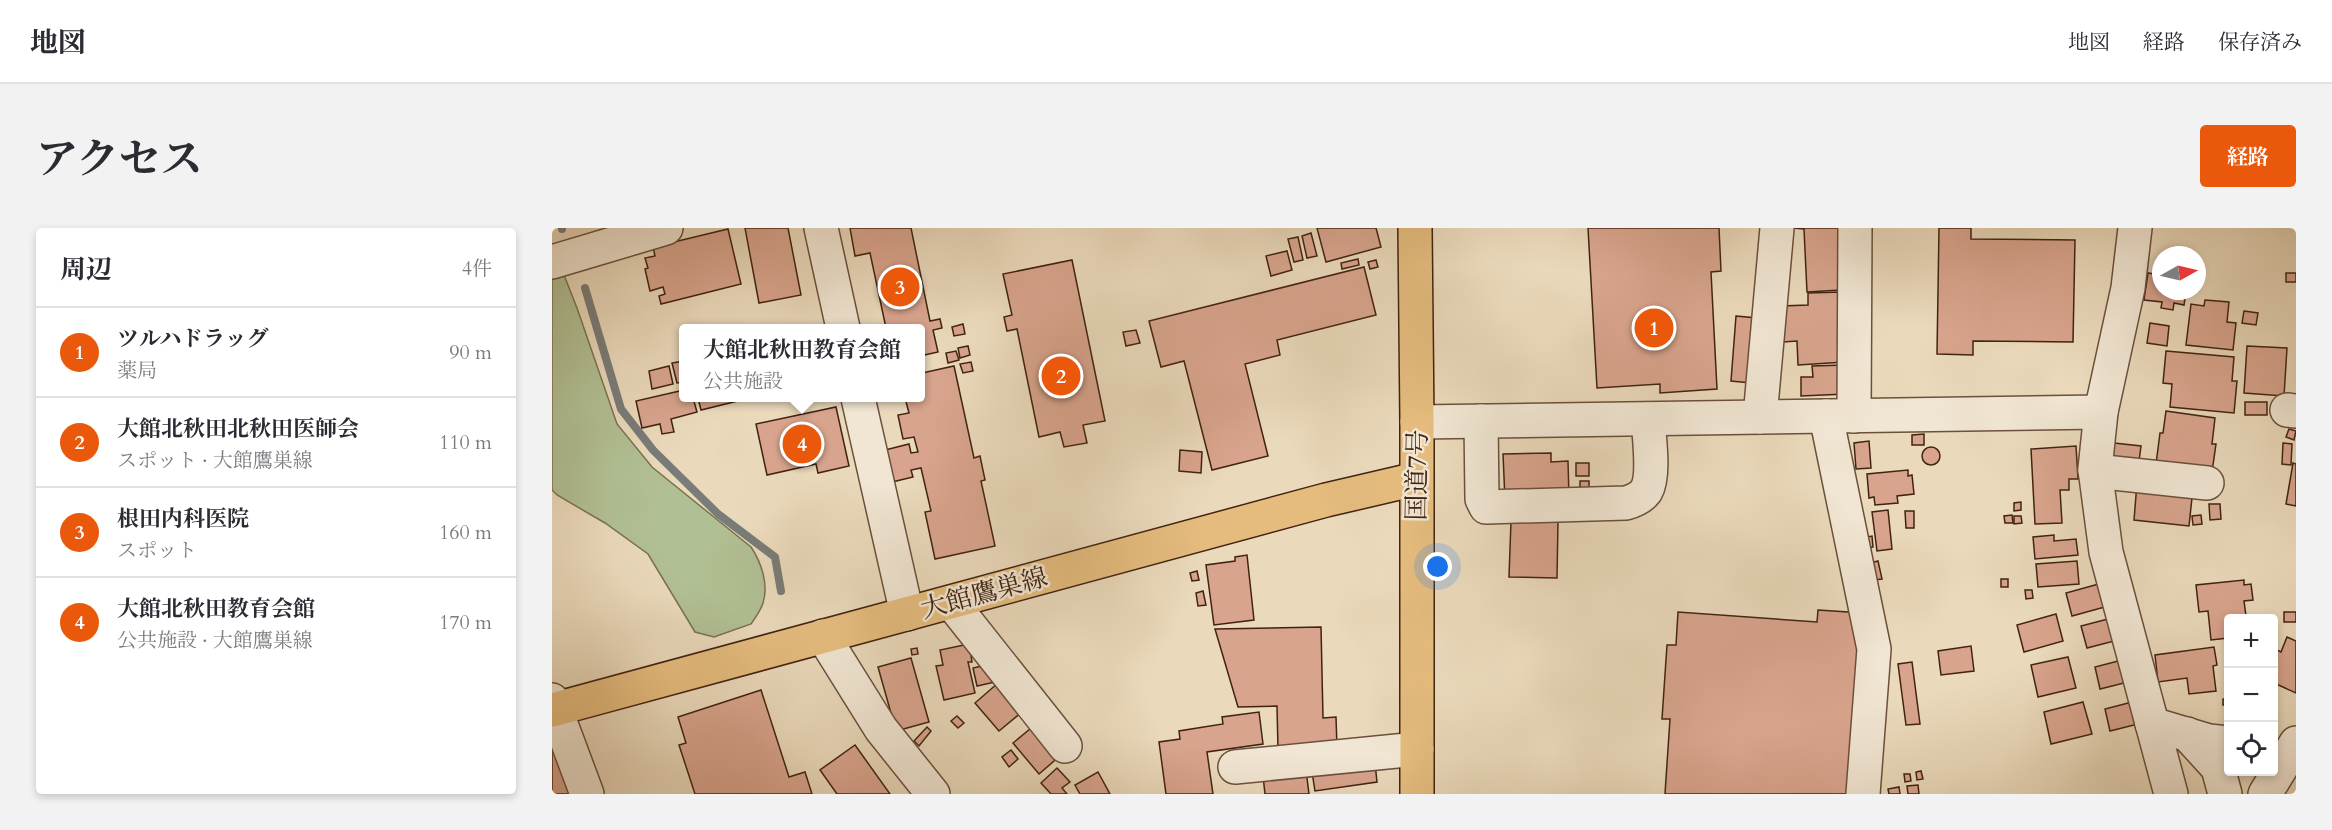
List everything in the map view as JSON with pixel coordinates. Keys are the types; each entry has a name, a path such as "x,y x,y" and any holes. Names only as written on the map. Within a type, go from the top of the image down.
{"main road":[{"name":"国道7号","path":"1415,228 1418,422 1416,479 1417,794"},
{"name":"大館鷹巣線","path":"553,706 907,614 1326,500 1416,479"}],"street":[{"path":"552,262 666,228"},
{"path":"821,228 842,324"},
{"path":"1760,417 1778,228"},
{"path":"1855,228 1840,416 1874,649 1863,794"},
{"path":"2135,228 2128,288 2101,412 2095,471 2106,552 2171,794"},
{"path":"859,402 907,614"},
{"path":"1418,422 2101,412"},
{"path":"1481,421 1482,499 1486,507 1626,504 1636,500 1646,492 1650,479 1648,419"},
{"path":"2095,471 2207,483"},
{"path":"951,602 1065,746"},
{"path":"823,636 881,729 933,794"},
{"path":"553,706 587,794"},
{"path":"2152,724 2209,741 2224,742"},
{"path":"2187,734 2218,768 2225,794"},
{"path":"2278,742 2296,737"},
{"path":"2265,794 2296,742"},
{"path":"1235,767 1417,749"}],"green space":[{"path":"562,270 617,424 652,467 751,547 755,553 763,574 765,596 751,624 714,637 695,632 648,554 605,523 552,490 552,274"}],"building":[{"path":"745,228 788,228 801,295 759,303"},
{"path":"850,228 911,228 930,321 940,319 942,328 933,330 938,352 925,355 925,324 885,324 870,253 855,256"},
{"path":"1317,228 1376,228 1381,247 1326,262"},
{"path":"1588,228 1719,228 1721,271 1711,272 1717,389 1660,393 1660,384 1597,388"},
{"path":"1793,228 1849,228 1841,290 1807,292 1804,229"},
{"path":"1939,228 1971,228 1971,239 2075,240 2073,342 1973,341 1973,355 1937,354"},
{"path":"728,229 741,284 661,304 659,296 665,294 663,287 650,291 645,269 648,268 645,258 655,256 653,247"},
{"path":"1311,233 1317,256 1307,258 1302,236"},
{"path":"1298,237 1303,260 1294,262 1288,239"},
{"path":"1287,251 1292,270 1271,276 1266,256"},
{"path":"1358,259 1359,265 1342,269 1341,263"},
{"path":"1072,260 1105,421 1083,425 1087,443 1064,447 1060,432 1039,437 1017,329 1007,331 1004,317 1012,315 1003,274"},
{"path":"1376,260 1378,267 1370,269 1368,262"},
{"path":"1364,267 1376,315 1277,340 1280,355 1245,364 1268,456 1212,470 1184,361 1161,367 1149,321"},
{"path":"2148,273 2152,274 2152,300 2185,300 2184,305 2174,303 2173,310 2161,308 2162,302 2144,300"},
{"path":"2286,273 2296,273 2296,282 2286,282"},
{"path":"1841,292 1845,362 1798,365 1797,341 1783,342 1781,306 1808,305 1808,293"},
{"path":"2205,300 2229,302 2227,322 2236,323 2233,350 2186,345 2191,304 2204,306"},
{"path":"2244,311 2258,313 2256,325 2242,323"},
{"path":"1736,316 1757,318 1751,383 1731,381"},
{"path":"2150,323 2169,326 2167,346 2147,343"},
{"path":"963,324 965,334 954,336 952,327"},
{"path":"1136,330 1140,343 1126,346 1123,332"},
{"path":"968,346 970,355 960,358 958,348"},
{"path":"2247,346 2287,348 2284,396 2244,393"},
{"path":"956,351 959,360 948,363 946,353"},
{"path":"2166,351 2234,357 2232,381 2237,381 2234,413 2170,407 2172,384 2163,383"},
{"path":"679,362 679,383 677,383 672,363"},
{"path":"971,362 973,371 963,373 960,364"},
{"path":"1845,365 1846,394 1801,396 1801,377 1813,377 1812,366"},
{"path":"669,366 673,384 652,389 649,371"},
{"path":"954,366 974,458 980,456 985,480 981,481 995,546 935,559 925,512 931,511 921,468 911,470 913,477 892,482 885,450 909,444 911,453 918,452 914,437 903,439 898,415 909,413 906,402 925,402 925,372"},
{"path":"679,391 679,402 694,402 697,412 671,419 674,432 662,434 660,424 642,428 636,401"},
{"path":"699,402 734,402 701,410"},
{"path":"2245,402 2267,402 2267,415 2245,415"},
{"path":"836,407 849,466 818,473 816,464 767,475 756,424"},
{"path":"2166,411 2215,418 2212,444 2216,444 2212,472 2156,464 2160,433 2163,433"},
{"path":"2289,429 2296,431 2294,440 2286,437"},
{"path":"1924,434 1924,445 1912,445 1912,435"},
{"path":"1869,441 1871,468 1856,469 1854,443"},
{"path":"2114,443 2141,446 2138,469 2111,466"},
{"path":"2283,443 2292,444 2291,465 2282,464"},
{"path":"2076,446 2078,479 2069,479 2069,490 2060,490 2062,523 2035,524 2031,449"},
{"path":"1927,447 1935,447 1940,452 1938,463 1927,465 1922,460 1922,452"},
{"path":"1180,450 1202,452 1201,473 1179,471"},
{"path":"1551,453 1551,462 1568,461 1569,498 1505,500 1503,454"},
{"path":"1576,463 1589,463 1589,476 1576,476"},
{"path":"2293,463 2296,464 2296,506 2286,504"},
{"path":"1908,470 1908,476 1912,475 1914,494 1897,496 1898,503 1875,505 1874,497 1869,498 1867,474"},
{"path":"1580,481 1589,481 1589,488 1580,488"},
{"path":"2137,483 2193,488 2189,526 2134,520"},
{"path":"2021,502 2021,510 2014,511 2014,503"},
{"path":"2209,504 2220,504 2221,519 2210,520"},
{"path":"1888,510 1892,549 1877,551 1872,512"},
{"path":"1905,511 1914,511 1914,528 1906,528"},
{"path":"2012,515 2013,523 2005,523 2004,516"},
{"path":"2201,515 2202,524 2193,525 2192,516"},
{"path":"2014,516 2021,516 2022,523 2014,524"},
{"path":"1511,521 1558,522 1557,578 1509,577"},
{"path":"2054,535 2054,541 2076,539 2078,555 2035,559 2033,537"},
{"path":"1872,536 1873,547 1868,548 1866,537"},
{"path":"1247,555 1254,620 1214,625 1206,565 1235,561 1235,557"},
{"path":"1878,561 1882,579 1873,580 1870,563"},
{"path":"2077,561 2079,584 2038,587 2036,564"},
{"path":"1197,571 1199,580 1192,581 1190,573"},
{"path":"2001,579 2008,579 2008,587 2001,587"},
{"path":"2244,580 2244,585 2251,584 2253,600 2244,601 2246,614 2224,614 2224,638 2211,640 2208,611 2199,612 2196,585"},
{"path":"2106,582 2112,605 2072,616 2066,593"},
{"path":"2025,590 2032,590 2033,598 2026,599"},
{"path":"1203,591 1206,605 1198,606 1196,593"},
{"path":"1818,610 1863,613 1851,794 1665,794 1670,719 1662,719 1667,645 1676,645 1678,612 1817,622"},
{"path":"2284,612 2296,612 2296,622 2284,622"},
{"path":"2056,614 2063,641 2024,652 2017,625"},
{"path":"2112,618 2118,640 2087,648 2081,626"},
{"path":"1321,627 1323,718 1336,717 1337,748 1278,749 1277,706 1238,707 1215,629"},
{"path":"2287,637 2296,641 2296,693 2278,685 2278,650 2281,652"},
{"path":"969,644 972,662 968,662 975,693 944,700 936,666 943,665 940,650"},
{"path":"1971,646 1974,671 1941,675 1938,651"},
{"path":"2214,647 2217,665 2213,666 2216,691 2189,694 2187,678 2158,682 2155,655"},
{"path":"917,648 918,654 912,655 911,649"},
{"path":"2068,657 2076,688 2038,697 2031,665"},
{"path":"911,658 929,722 896,731 878,667"},
{"path":"2126,659 2132,681 2100,689 2095,667"},
{"path":"1912,662 1920,724 1906,725 1898,664"},
{"path":"990,664 995,682 977,686 973,668"},
{"path":"998,683 1022,712 999,731 975,703"},
{"path":"761,690 789,777 805,772 812,794 695,794 679,745 686,743 678,717"},
{"path":"2136,701 2142,723 2110,731 2105,709"},
{"path":"2083,702 2092,734 2051,744 2044,712"},
{"path":"1259,712 1263,744 1207,752 1213,794 1166,794 1159,742 1180,739 1179,731 1223,724 1222,717"},
{"path":"957,716 964,723 958,728 951,721"},
{"path":"1036,724 1061,755 1039,774 1013,743"},
{"path":"927,727 931,731 919,746 914,741"},
{"path":"557,743 569,794 552,794 552,745"},
{"path":"855,745 890,794 837,794 820,770"},
{"path":"1011,750 1018,759 1009,767 1002,757"},
{"path":"1375,763 1377,782 1315,791 1312,772"},
{"path":"1057,768 1070,782 1062,788 1067,794 1051,794 1041,783"},
{"path":"1306,770 1309,794 1265,794 1263,776"},
{"path":"1921,771 1923,779 1917,780 1916,772"},
{"path":"1098,772 1110,794 1080,794 1075,785"},
{"path":"1904,774 1910,774 1911,781 1905,782"},
{"path":"1918,785 1919,794 1908,794 1907,786"},
{"path":"1899,787 1900,794 1889,794 1888,789"}],"waterway":[{"path":"585,288 621,409 653,450 718,514 775,557 781,591"}],"place":[{"name":"根田内科医院","path":"900,287"},
{"name":"ツルハドラッグ","path":"1654,328"},
{"name":"大館北秋田北秋田医師会","path":"1061,376"},
{"name":"大館北秋田教育会館","path":"802,444"}]}
